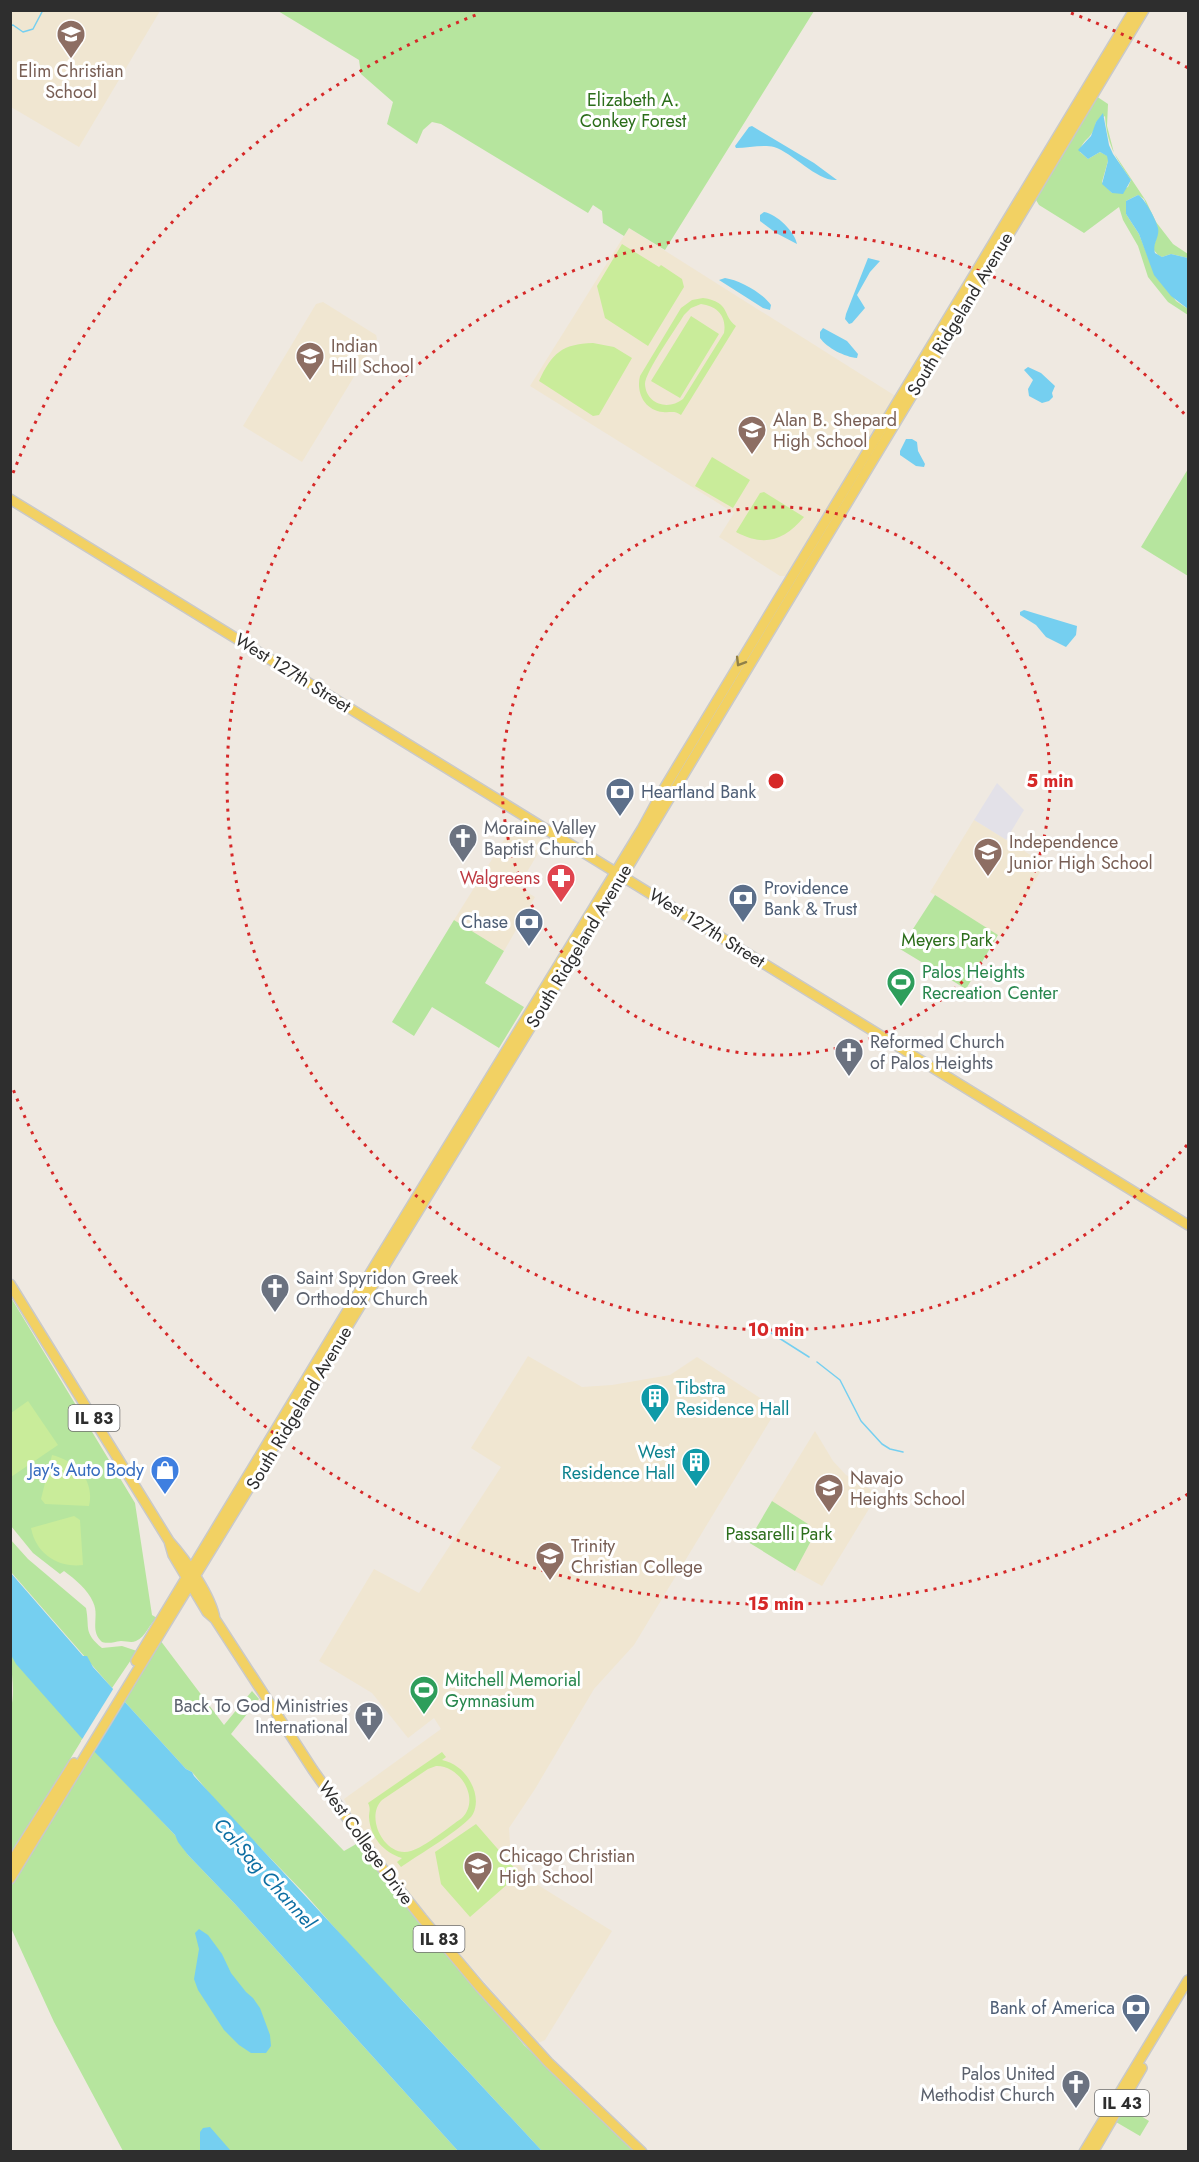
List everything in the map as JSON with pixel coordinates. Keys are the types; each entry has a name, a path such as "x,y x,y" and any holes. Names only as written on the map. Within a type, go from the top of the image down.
{"main road":[{"name":"South Ridgeland Avenue","path":"128,1680 179,1602 201,1554 618,874 1134,10"},
{"name":"South Ridgeland Avenue","path":"10,1880 81,1757 1144,10"},
{"name":"West 127th Street","path":"10,499 1188,1225"},
{"name":"West College Drive","path":"10,1284 169,1541 179,1552 201,1601 313,1770 383,1869 480,1987 548,2062 642,2151"},
{"name":"West College Drive","path":"169,1541 173,1555 213,1608 214,1619"},
{"path":"179,1552 194,1558 201,1554"},
{"path":"179,1602 191,1597 201,1601"},
{"name":"South Ridgeland Avenue","path":"10,1864 81,1757"},
{"name":"IL 43","path":"1084,2151 1188,1980"},
{"name":"IL 43","path":"1093,2151 1188,1992"}],"shaded area":[{"name":"Elim Christian School","path":"11,10 160,11 79,147 11,107"},
{"name":"Alan B. Shepard High School","path":"629,228 897,397 788,576 780,576 719,537 734,513 530,386"},
{"name":"Indian Hill School","path":"323,302 376,335 377,339 302,462 243,426 316,304"},
{"path":"997,783 1024,810 1006,840 974,820"},
{"name":"Independence Junior High School","path":"974,820 1045,864 1001,937 930,892"},
{"path":"516,821 546,840 518,887 535,897 504,951 454,920"},
{"name":"Trinity Christian College","path":"528,1356 582,1387 612,1385 670,1375 697,1357 777,1409 634,1645 594,1689 535,1789 509,1828 510,1844 516,1860 538,1885 612,1931 545,2040 538,2043 412,1899 377,1853 344,1799 441,1729 434,1718 408,1738 372,1693 319,1661 374,1569 419,1593 501,1467 471,1448"},
{"name":"Navajo Heights School","path":"815,1431 833,1461 846,1475 878,1494 822,1586 795,1571 811,1541 802,1535 808,1524 772,1501"}],"green space":[{"name":"Elizabeth A. Conkey Forest","path":"278,11 814,11 665,250 629,228 624,236 603,223 602,211 593,205 588,213 441,124 432,122 423,130 417,144 387,124 393,102 361,74 359,60"},
{"path":"1096,96 1108,104 1107,126 1114,152 1108,135 1105,116 1096,122 1093,132 1081,147 1080,152 1088,159 1100,152 1108,156 1102,182 1112,193 1128,187 1131,180 1115,155 1146,201 1156,222 1173,244 1188,254 1188,258 1171,254 1162,257 1158,255 1153,249 1158,232 1144,199 1138,195 1126,201 1126,214 1139,234 1150,262 1176,301 1188,309 1188,315 1168,302 1148,277 1138,246 1123,220 1119,207 1084,233 1039,205 1036,200"},
{"path":"622,244 682,279 684,287 648,346 605,318 597,286"},
{"path":"703,298 718,303 736,326 681,415 674,412 656,411 643,399 639,388 640,376 681,308 692,300","holes":["701,304 712,307 720,313 724,322 724,333 683,399 671,405 659,404 646,391 646,378 684,315 691,308"]},
{"path":"691,316 719,334 680,398 651,381"},
{"path":"593,343 614,347 632,358 599,415 593,416 539,381 549,363 559,352 573,345"},
{"path":"712,457 750,480 733,508 695,486"},
{"path":"1188,469 1188,576 1141,547"},
{"path":"764,492 804,517 789,532 773,539 756,539 736,532 760,493"},
{"name":"Meyers Park","path":"935,895 998,935 966,989 900,949"},
{"path":"454,920 504,951 485,983 524,1007 499,1048 432,1007 414,1036 392,1022"},
{"path":"10,1296 135,1503 152,1615 157,1618 136,1641 102,1642 96,1633 95,1607 88,1593 64,1571 60,1574 33,1553 11,1526"},
{"path":"28,1401 58,1445 11,1477 11,1413"},
{"path":"52,1455 69,1462 82,1473 89,1488 89,1506 45,1504 41,1499"},
{"name":"Passarelli Park","path":"772,1501 808,1524 802,1535 811,1541 795,1571 748,1542"},
{"path":"74,1516 80,1520 83,1565 65,1564 50,1557 38,1545 31,1528"},
{"path":"10,1539 28,1559 86,1608 88,1630 96,1643 102,1648 122,1646 137,1651 112,1688 11,1572"},
{"path":"160,1640 224,1725 252,1691 259,1699 231,1734 344,1851 358,1843 381,1874 524,2045 636,2151 542,2151 368,1966 306,1895 218,1804 192,1772 186,1769 124,1701"},
{"path":"11,1655 83,1738 11,1856 10,1713 13,1691"},
{"path":"94,1750 175,1835 188,1855 458,2151 123,2151 54,2022 11,1928 10,1888"},
{"path":"442,1752 446,1757 442,1760 455,1765 469,1779 476,1798 475,1810 468,1820 440,1842 401,1867 397,1862 402,1858 389,1852 375,1837 370,1824 368,1803","holes":["436,1766 453,1771 465,1784 469,1802 462,1818 417,1849 402,1852 393,1849 380,1835 377,1826 375,1817 382,1800 428,1769"]},
{"path":"476,1824 518,1875 470,1917 441,1884 435,1852"},
{"path":"1125,2106 1149,2121 1140,2136 1116,2122"}],"water":[{"path":"1103,113 1109,145 1131,180 1123,194 1112,193 1102,184 1108,161 1107,156 1100,152 1088,159 1078,150 1091,136 1096,122"},
{"path":"752,126 814,163 837,180 822,177 774,147 736,148 735,146"},
{"path":"1138,195 1147,204 1157,225 1155,253 1162,257 1171,254 1188,258 1188,309 1171,296 1154,275 1139,234 1126,214 1126,201"},
{"path":"764,212 785,224 797,244 760,221 760,215"},
{"path":"868,258 880,261 870,272 857,295 865,308 849,324 845,319 846,314"},
{"path":"725,278 737,281 757,292 771,305 770,310 763,308 719,280"},
{"path":"823,328 847,341 858,354 857,358 842,354 827,345 820,338"},
{"path":"1028,367 1041,373 1055,386 1053,397 1049,401 1042,403 1029,396 1028,389 1033,380 1024,370"},
{"path":"906,439 917,442 924,467 916,466 900,455"},
{"path":"1024,610 1077,626 1076,635 1066,647 1046,637 1036,625 1020,615 1020,612"},
{"name":"Cal-Sag Channel","path":"10,1572 186,1769 192,1772 542,2151 458,2151 188,1855 175,1835 86,1743 16,1664 11,1655"},
{"path":"199,1929 208,1935 222,1954 231,1973 260,2008 270,2035 271,2046 266,2053 251,2053 239,2045 224,2030 198,1990 194,1979 199,1949 195,1933"},
{"path":"210,2127 231,2151 200,2151 200,2132 203,2128"}],"pier":[{"path":"115,1686 120,1692 92,1753 81,1741"}],"waterway":[{"path":"10,26 13,25 23,32 33,29 43,10"},
{"path":"768,1331 809,1357"},
{"path":"817,1362 840,1380 861,1421 882,1444 890,1449 903,1452"}],"place":[{"name":"Elim Christian School","path":"71,60"},
{"name":"Indian Hill School","path":"310,382"},
{"name":"Alan B. Shepard High School","path":"752,456"},
{"name":"Heartland Bank","path":"620,818"},
{"name":"Moraine Valley Baptist Church","path":"463,864"},
{"name":"Independence Junior High School","path":"988,878"},
{"name":"Walgreens","path":"561,904"},
{"name":"Providence Bank & Trust","path":"743,924"},
{"name":"Chase","path":"529,948"},
{"name":"Palos Heights Recreation Center","path":"901,1008"},
{"name":"Reformed Church of Palos Heights","path":"849,1078"},
{"name":"Saint Spyridon Greek Orthodox Church","path":"275,1314"},
{"name":"Tibstra Residence Hall","path":"655,1424"},
{"name":"West Residence Hall","path":"696,1488"},
{"name":"Jay's Auto Body","path":"165,1496"},
{"name":"Navajo Heights School","path":"829,1514"},
{"name":"Trinity Christian College","path":"550,1582"},
{"name":"Mitchell Memorial Gymnasium","path":"424,1716"},
{"name":"Back To God Ministries International","path":"369,1742"},
{"name":"Chicago Christian High School","path":"478,1892"},
{"name":"Bank of America","path":"1136,2034"},
{"name":"Palos United Methodist Church","path":"1076,2110"}]}
